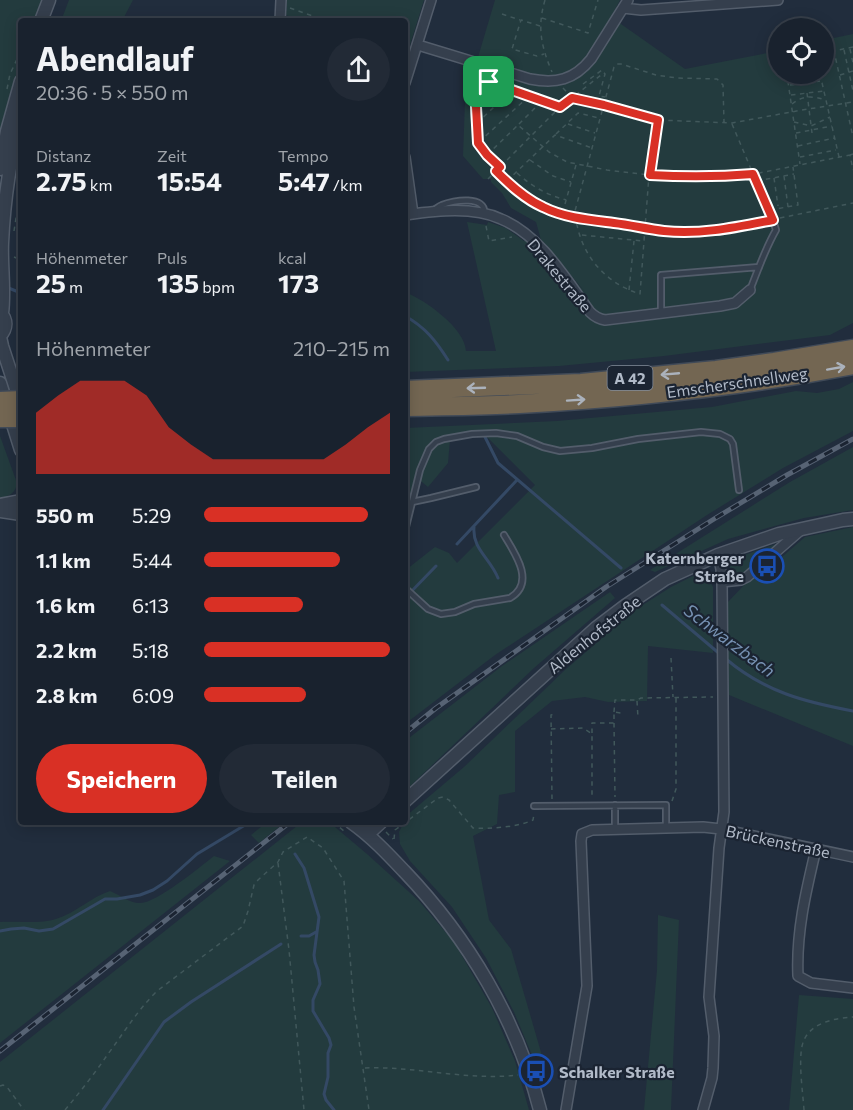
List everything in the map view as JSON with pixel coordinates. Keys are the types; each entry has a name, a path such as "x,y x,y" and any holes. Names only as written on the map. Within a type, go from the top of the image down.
{"highway":[{"name":"Emscherschnellweg","path":"408,390 581,383 785,361 853,349"},
{"name":"Emscherschnellweg","path":"408,407 599,399 695,389 853,365"},
{"path":"0,400 18,402"},
{"path":"408,417 486,412 518,404"},
{"path":"0,418 18,418"}],"street":[{"path":"42,18 49,0"},
{"path":"51,18 57,0"},
{"path":"408,74 431,0"},
{"path":"418,45 530,79 556,81 584,68 625,4 641,10 778,0"},
{"path":"280,18 281,2"},
{"path":"0,169 7,131 18,92"},
{"path":"18,131 5,205 1,312 5,325 0,337 18,393"},
{"name":"Drakestraße","path":"409,214 456,211 483,214 510,223 542,248 595,316 605,320 712,308 735,303 750,290"},
{"path":"0,383 18,440"},
{"path":"0,505 18,502"},
{"path":"0,511 18,514"},
{"name":"Aldenhofstraße","path":"408,798 596,628 665,579 718,555 779,534 853,519"},
{"path":"722,582 747,577 804,528"},
{"path":"703,1110 713,1068 714,1036 709,997 719,848 724,812 722,582 718,555"},
{"path":"355,825 368,834 428,896 463,942 503,1011 519,1046 540,1110"},
{"path":"368,834 378,825"},
{"path":"566,1110 586,986 582,834 592,830 666,827"},
{"name":"Brückenstraße","path":"666,827 721,829 853,857"},
{"path":"816,849 802,910 797,956 798,976 811,983 853,988"}],"lane":[{"path":"750,290 776,230 773,220"},
{"path":"661,314 661,275 759,267"},
{"path":"408,519 420,470 429,449 444,439 481,433 517,436 543,447 560,451 690,433 720,434 730,439 733,444 739,490"},
{"path":"412,502 476,487"},
{"path":"408,591 436,613 446,614 474,604 510,597 521,587 523,576 518,558 504,535"},
{"path":"615,805 615,829"},
{"path":"534,806 666,805 666,827"}],"path":[{"path":"545,0 540,26 545,54 556,81 572,98 658,120 732,123 853,102"},
{"path":"541,18 588,33 598,0"},
{"path":"281,2 320,18"},
{"path":"502,14 540,26"},
{"path":"521,20 512,49 537,56 545,54"},
{"path":"853,47 834,51 853,137"},
{"path":"849,48 853,63"},
{"path":"843,49 853,91"},
{"path":"658,120 650,175 640,294 614,282 598,268 585,250 575,212 614,67 617,64 656,75 677,78 717,79 723,85 724,122"},
{"path":"583,84 602,70 605,74 599,96 606,97"},
{"path":"839,75 853,71"},
{"path":"488,179 560,107 601,75"},
{"path":"500,167 478,143 476,86 489,82 560,107"},
{"path":"797,84 789,85 800,165"},
{"path":"823,84 840,157"},
{"path":"477,124 512,90"},
{"path":"790,95 824,91"},
{"path":"807,93 812,130"},
{"path":"478,143 529,96"},
{"path":"791,105 800,98 826,99"},
{"path":"487,155 542,101"},
{"path":"507,182 578,113 600,119"},
{"path":"812,130 830,117"},
{"path":"793,122 812,130"},
{"path":"567,123 596,133"},
{"path":"732,123 773,220"},
{"path":"518,125 561,159 627,173 721,177 753,174 852,154 853,170"},
{"path":"795,133 832,126"},
{"path":"834,132 838,131"},
{"path":"555,135 592,148"},
{"path":"797,146 835,138"},
{"path":"799,157 838,149"},
{"path":"529,159 536,166 554,176 571,182"},
{"path":"565,204 576,164"},
{"path":"769,210 798,205 793,166"},
{"path":"496,171 522,195 541,207 576,218 664,231 716,230 853,203"},
{"path":"516,172 536,188 566,200"},
{"path":"756,181 794,174"},
{"path":"784,176 788,207"},
{"path":"774,177 778,208"},
{"path":"14,233 18,207"},
{"path":"486,226 489,241 516,236"},
{"path":"580,235 644,242"},
{"path":"629,290 634,240"},
{"path":"10,255 18,259"},
{"path":"666,805 674,800 676,789 675,698 671,658"},
{"path":"615,805 615,700 723,697"},
{"path":"637,700 638,718"},
{"path":"614,712 621,713"},
{"path":"552,806 551,715 555,714"},
{"path":"592,806 592,723 614,723"},
{"path":"551,729 583,728 592,734"},
{"path":"408,820 438,798 443,797 449,800 473,828 483,829 533,820 534,806"},
{"path":"394,839 395,830 402,825"},
{"path":"65,1110 134,1015 157,991 243,926 254,885 278,862 283,852 307,837 322,848 344,881 354,1007 369,1110"},
{"path":"278,862 304,1110"},
{"path":"804,1110 801,1060 804,1041 812,1029 828,1021 853,1017"},
{"path":"364,1068 404,1068 494,1077 529,1073"},
{"path":"0,1086 7,1087 24,1110"}],"green space":[{"path":"0,0 44,0 37,18 18,18 18,76 0,137"},
{"path":"69,0 133,0 124,18 62,18"},
{"path":"287,0 424,0 408,52 408,18 294,18 286,15"},
{"path":"495,0 620,0 611,17 685,69 768,53 768,84 834,84 834,38 853,34 853,323 830,335 664,356 559,366 408,372 408,294 423,301 452,324 464,342 466,351 496,351 467,222 487,225 488,222 506,228 524,241 531,233 586,293 541,240 536,222 511,208 491,179 483,179 463,156 465,101"},
{"path":"18,260 18,308 17,298"},
{"path":"853,382 853,431 783,468 707,515 495,655 408,722 408,568 435,547 449,553 457,563 535,485 486,436 450,440 448,463 428,487 417,478 408,500 408,428 557,421 712,407 796,391 817,393 839,389"},
{"path":"0,436 17,483 12,493 1,498 0,497"},
{"path":"853,447 853,510 804,518 728,539 655,572 650,570 790,482"},
{"path":"853,527 853,746 729,695 727,603 746,583 761,575 805,537"},
{"path":"779,543 742,574 735,576 729,574 730,565 736,558"},
{"path":"697,574 703,575 710,582 713,587 713,653 648,646 647,701 608,702 585,697 552,701 515,731 515,792 499,795 497,824 473,836 489,920 511,949 543,1059 544,1084 514,1012 486,958 452,907 410,861 400,844 399,832 402,825 408,825 408,814 464,767 565,670 601,639 616,622 671,587"},
{"path":"610,592 615,598 534,668 408,788 408,739 502,666"},
{"path":"263,825 281,825 259,843 251,835"},
{"path":"298,825 333,825 419,901 454,942 492,1008 515,1061 529,1110 0,1110 0,1062"},
{"path":"214,856 230,861 0,1043 0,922 50,921 110,891 132,902 147,902 177,884"},
{"path":"658,915 679,920 671,1110 644,1110 657,970"},
{"path":"799,995 853,999 853,1110 789,1110"}],"waterway":[{"name":"Schwarzbach","path":"6,287 18,292"},
{"name":"Schwarzbach","path":"408,318 430,335 448,360"},
{"name":"Schwarzbach","path":"485,437 498,463 621,568"},
{"path":"457,544 517,480"},
{"path":"474,527 474,535 479,548 498,578"},
{"path":"408,595 436,566"},
{"name":"Schwarzbach","path":"662,605 721,655"},
{"name":"Schwarzbach","path":"726,659 771,688 818,704 853,711"},
{"path":"0,931 24,928 39,931 53,929 105,899 140,895 153,890 167,881 197,854 245,825"},
{"path":"295,854 304,868 319,917 314,955 320,984 313,1000 313,1011 331,1045 328,1053 328,1077 324,1094 334,1110"},
{"path":"301,936 309,936 316,932"},
{"path":"103,1110 164,1022 281,944"}],"railway":[{"path":"408,731 436,708 606,587 787,475 853,439"},
{"path":"0,1051 286,825"}],"place":[{"name":"Katernberger Straße","path":"767,566"},
{"name":"Schalker Straße","path":"536,1071"}],"route":[{"path":"483,82 489,82 560,107 572,98 658,120 650,175 721,177 753,174 773,220 716,230 664,231 576,218 541,207 516,190 496,171 500,167 479,145 475,89 483,82"}]}
